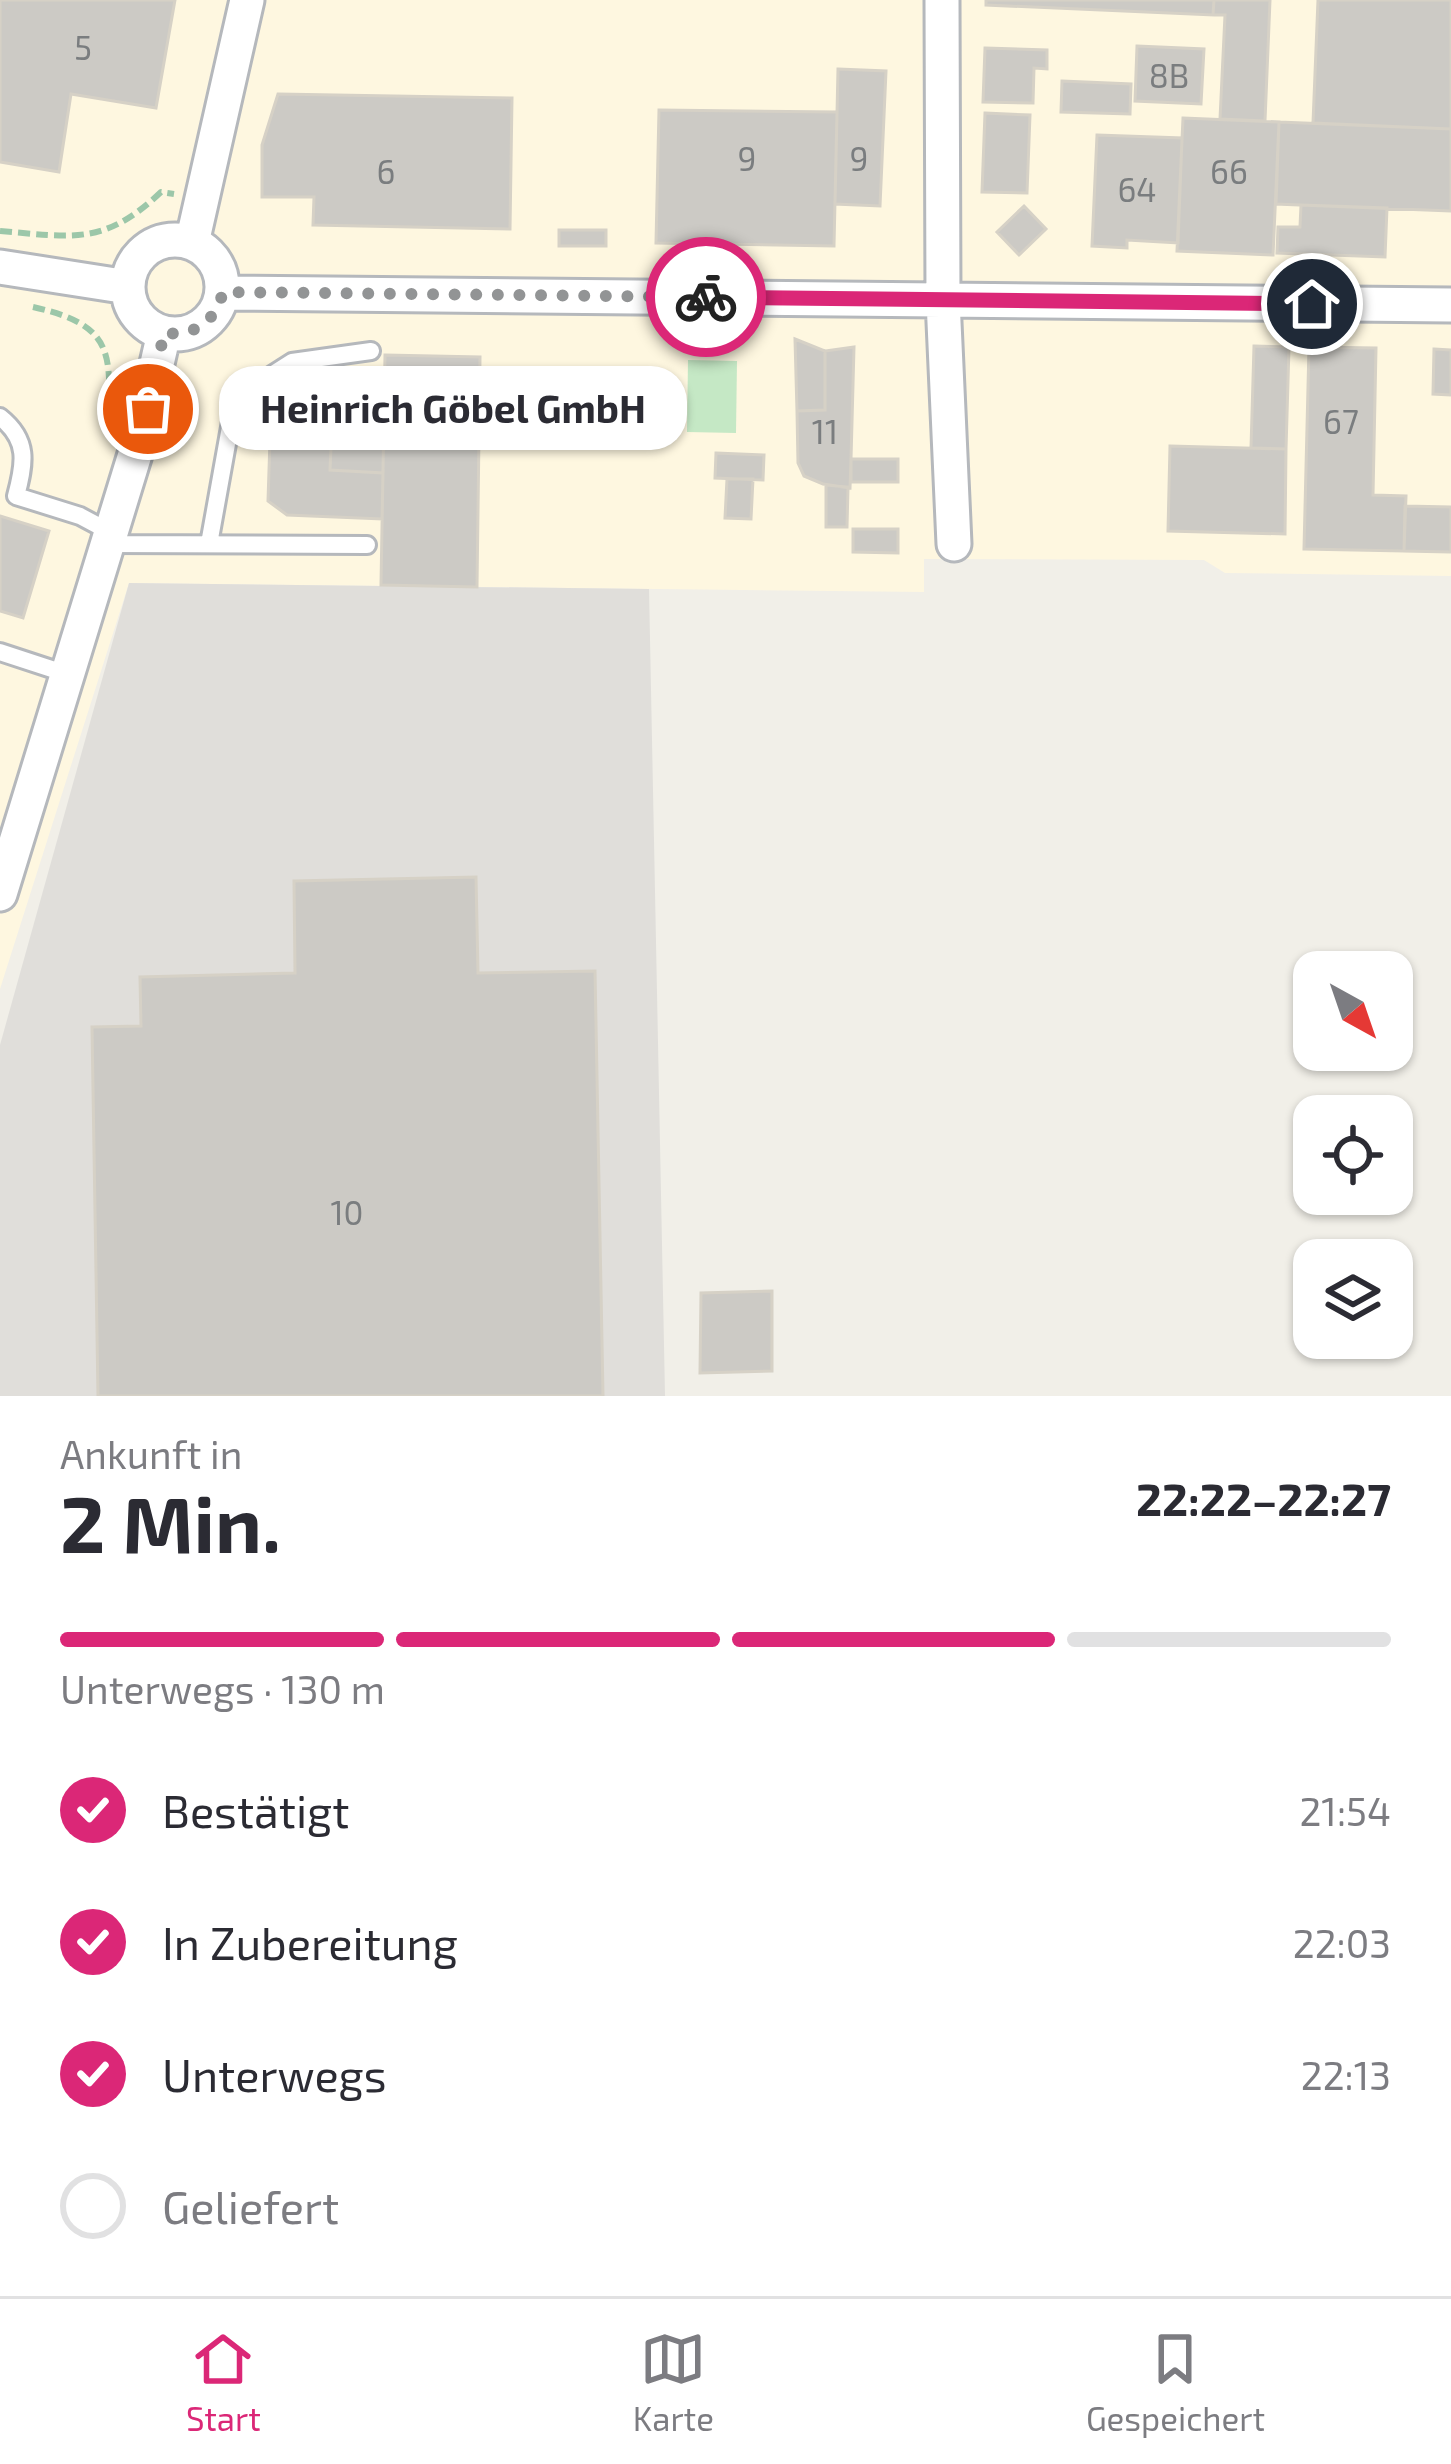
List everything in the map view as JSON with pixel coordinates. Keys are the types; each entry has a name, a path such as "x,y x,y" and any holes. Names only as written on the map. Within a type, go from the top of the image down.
{"street":[{"path":"192,243 247,0"},
{"path":"942,0 944,300 955,544"},
{"path":"169,241 192,243 215,262 223,292 207,323 187,333 164,333 141,320 131,304 128,287 134,266 148,248 169,241"},
{"path":"0,267 128,287"},
{"path":"223,292 1451,305"},
{"path":"0,893 7,848 140,438 164,333"}],"lane":[{"path":"209,544 232,416 259,383 292,362 371,351"},
{"path":"0,417 14,428 25,447 16,496 80,516 109,538 367,545"},
{"path":"0,652 67,674"}],"path":[{"path":"0,231 96,234 134,218 160,191"},
{"path":"21,304 64,314 102,340 111,363 107,438"}],"shaded area":[{"path":"0,0 1451,0 1451,576 1225,573 1204,560 924,559 924,592 129,583 0,989"},
{"path":"129,583 649,589 665,1396 0,1396 0,1045"}],"green space":[{"path":"688,360 737,361 736,433 687,432"}],"building":[{"path":"0,0 175,0 156,108 71,94 59,172 0,162"},
{"path":"986,0 1214,0 1213,15 986,5"},
{"path":"1214,0 1270,0 1265,121 1220,119 1225,15 1213,15"},
{"path":"1318,0 1451,0 1451,129 1313,123"},
{"path":"1137,46 1204,49 1201,104 1135,101"},
{"path":"985,48 1047,50 1047,69 1034,68 1033,103 983,102"},
{"path":"838,69 886,71 880,206 835,204"},
{"path":"1062,81 1131,84 1130,114 1061,112"},
{"path":"278,94 512,98 510,229 313,225 314,197 262,197 262,145"},
{"path":"659,110 837,112 834,246 656,243"},
{"path":"985,113 1030,115 1027,193 982,192"},
{"path":"1183,118 1279,122 1273,255 1177,251"},
{"path":"1279,122 1451,129 1451,211 1276,204"},
{"path":"1097,135 1182,138 1178,243 1127,240 1127,248 1092,246"},
{"path":"1301,205 1387,208 1385,257 1277,253 1278,227 1300,227"},
{"path":"1024,206 1046,229 1019,255 997,232"},
{"path":"559,230 606,230 606,246 559,246"},
{"path":"795,339 825,351 825,410 797,411"},
{"path":"1254,346 1289,347 1286,449 1251,448"},
{"path":"854,347 850,488 804,476 798,463 797,411 825,410 825,351"},
{"path":"1309,347 1376,348 1373,495 1406,496 1404,551 1304,549"},
{"path":"1434,349 1451,350 1451,395 1433,394"},
{"path":"385,355 480,357 477,587 381,585"},
{"path":"286,393 315,394 318,401 333,402 330,470 383,473 382,519 287,515 268,501 271,409"},
{"path":"333,402 384,402 383,473 330,470"},
{"path":"1170,446 1286,449 1285,534 1168,531"},
{"path":"716,453 764,455 763,480 715,478"},
{"path":"851,459 898,459 898,482 851,482"},
{"path":"727,479 753,479 751,519 725,518"},
{"path":"826,485 848,487 847,527 826,527"},
{"path":"1405,506 1451,507 1451,552 1404,551"},
{"path":"0,516 49,531 23,618 0,611"},
{"path":"853,529 898,529 898,553 853,552"},
{"path":"476,877 478,973 595,971 603,1396 98,1396 92,1027 141,1026 140,977 295,973 294,881"},
{"path":"772,1291 772,1371 700,1373 701,1293"}],"way so far":[{"path":"148,409 164,333 187,333 207,323 223,292 706,297"}],"place":[{"name":"Heinrich Göbel GmbH","path":"148,409"}],"route":[{"path":"706,297 1312,304"}]}
